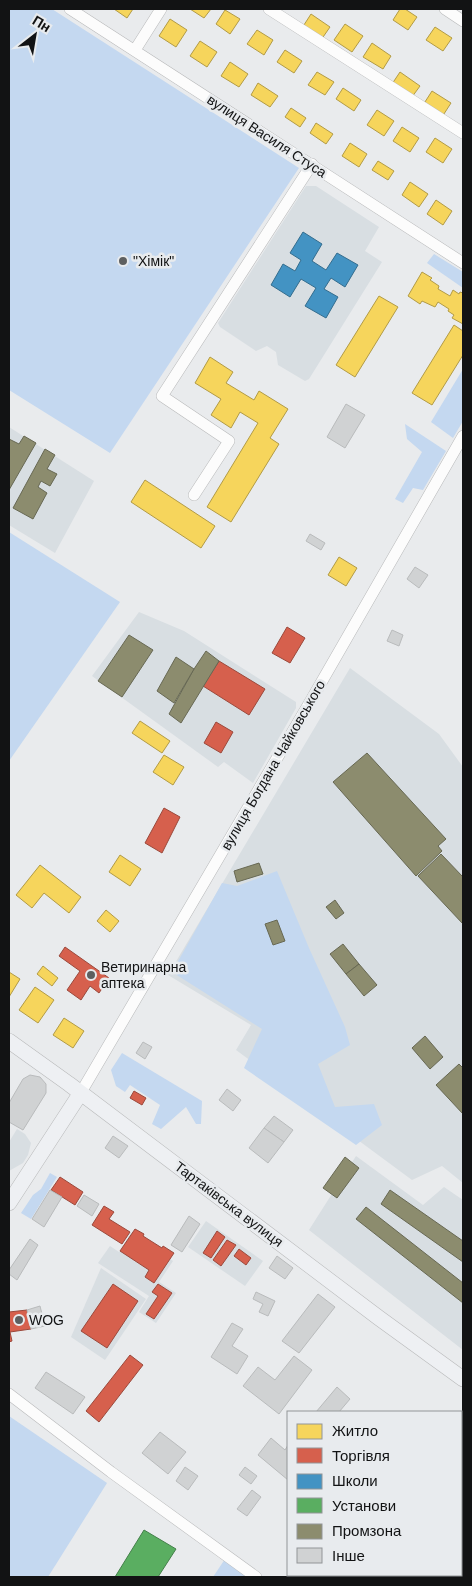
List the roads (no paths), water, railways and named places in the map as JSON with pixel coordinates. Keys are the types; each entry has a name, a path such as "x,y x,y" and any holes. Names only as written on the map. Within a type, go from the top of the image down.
{"street":[{"name":"вулиця Василя Стуса","path":"70,9 463,263"},
{"path":"135,50 161,9"},
{"path":"269,9 463,133"},
{"path":"445,9 463,21"},
{"path":"194,495 230,441 162,396 312,164"},
{"name":"вулиця Богдана Чайковського","path":"80,1094 310,702 463,436"},
{"name":"Тартаківська вулиця","path":"9,1040 463,1379"},
{"path":"9,1203 80,1094"},
{"path":"9,1394 111,1472 256,1577"}],"place":[{"name":"\"Хімік\"","path":"123,261"},
{"name":"Ветиринарна аптека","path":"91,975"},
{"name":"WOG","path":"19,1320"}]}
